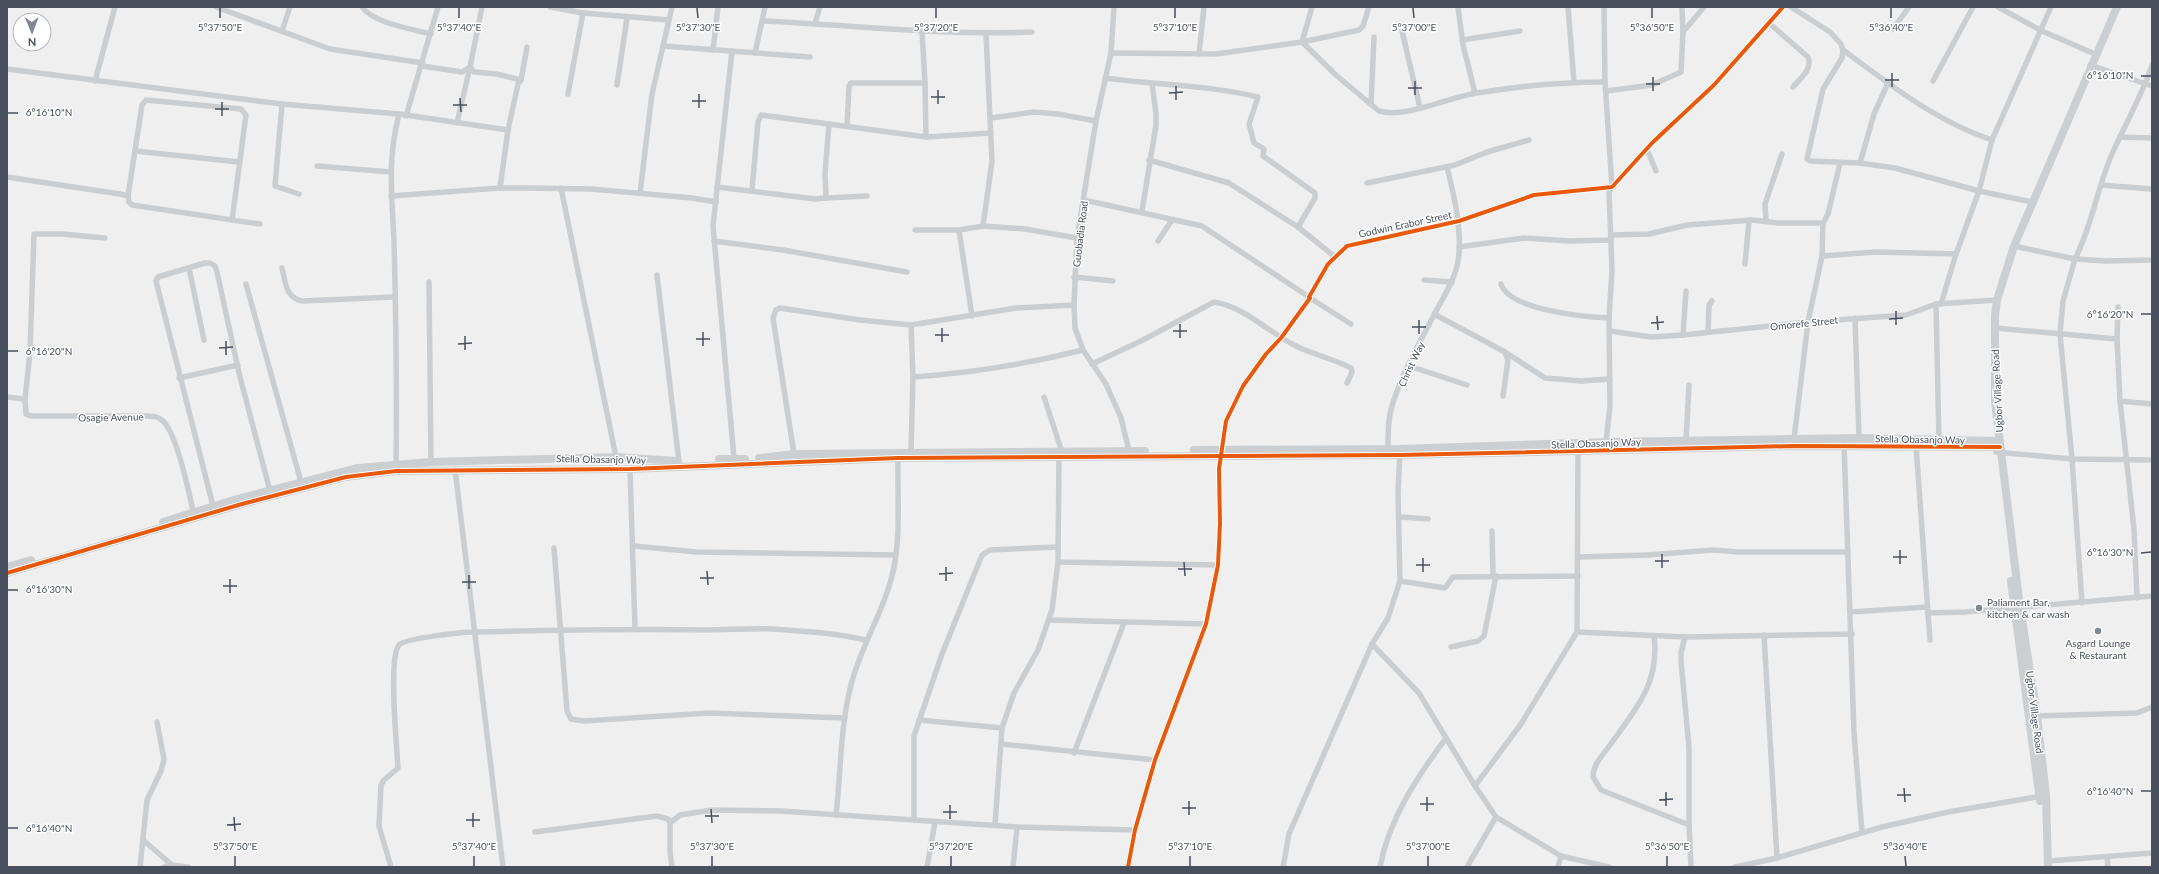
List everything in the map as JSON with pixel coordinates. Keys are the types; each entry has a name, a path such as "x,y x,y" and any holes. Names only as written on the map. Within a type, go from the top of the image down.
{"street":[{"path":"94,81 115,7"},
{"path":"216,7 330,49 462,72 470,67"},
{"path":"282,31 290,7"},
{"path":"362,7 366,13 381,20 431,34"},
{"path":"406,116 423,65 438,7"},
{"path":"457,123 482,7"},
{"path":"550,7 627,18 669,20"},
{"path":"640,194 652,94 672,7"},
{"path":"713,50 718,7"},
{"path":"755,52 765,7"},
{"path":"815,23 820,7"},
{"name":"Guobadia Road","path":"1114,7 1111,53 1096,121 1077,238 1074,277 1074,306 1075,328 1083,350 1106,384 1121,418 1129,451"},
{"path":"1198,54 1204,7"},
{"path":"1302,42 1312,7"},
{"path":"1111,53 1198,54 1302,42 1359,30 1363,26 1369,7"},
{"path":"1458,7 1462,40 1475,93"},
{"path":"1568,7 1574,82"},
{"path":"1604,7 1605,82 1612,187"},
{"path":"1606,91 1652,85 1681,72 1683,32 1682,7"},
{"path":"1683,32 1704,7"},
{"path":"1606,442 1610,379 1609,318 1612,270 1609,192 1646,150 1714,85 1783,7"},
{"path":"1791,7 1830,32 1841,44 1843,50 1842,58 1823,89 1806,157 1810,161 1860,163 1895,168 1979,191 2032,202"},
{"path":"1893,29 1909,7"},
{"path":"1933,81 1973,7"},
{"path":"1998,7 2042,31 2095,54"},
{"path":"1939,443 1939,304 1979,191 1992,140 2042,31 2051,7"},
{"name":"Ugbor Village Road","path":"2043,796 2017,608 1998,446 1995,402 1995,328 1997,300 2014,246 2032,202 2090,65 2117,7"},
{"path":"568,94 580,11"},
{"path":"617,85 627,18"},
{"path":"762,22 815,23 922,32 986,34 1032,32"},
{"path":"1769,23 1808,57 1810,61 1808,68 1793,87"},
{"path":"1402,31 1420,108"},
{"path":"1462,40 1520,31"},
{"path":"922,32 926,138"},
{"path":"983,226 992,161 986,34"},
{"path":"1371,104 1374,37"},
{"path":"1302,42 1337,76 1379,111 1387,113 1420,108 1475,93 1574,82 1605,82"},
{"path":"663,46 810,57"},
{"path":"500,188 508,130 518,84 521,80 527,47"},
{"path":"1843,50 1925,110 1966,131 1992,140"},
{"path":"732,51 713,226 734,458"},
{"path":"2090,65 2145,85 2152,86"},
{"path":"2082,603 2072,459 2060,334 2062,301 2111,155 2145,85 2152,65"},
{"path":"470,67 474,72 497,74 521,80"},
{"path":"7,69 282,104 399,114 508,130"},
{"path":"1105,78 1231,91 1258,97 1249,124 1254,143 1264,149 1263,156 1315,193 1315,198 1298,227"},
{"path":"847,126 849,86 851,83 925,83"},
{"path":"1860,163 1874,114 1888,83"},
{"path":"1142,211 1149,160 1156,126 1156,113 1152,84"},
{"path":"232,220 246,115 242,109 148,99 142,105 128,196 129,202 132,205 232,220 260,224"},
{"path":"282,104 274,186 300,194"},
{"path":"991,118 1034,112 1058,114 1096,121"},
{"path":"396,467 391,172 392,142 399,114"},
{"path":"752,190 758,122 761,115 926,138 991,133"},
{"path":"826,198 825,173 828,124"},
{"path":"2120,137 2152,138"},
{"path":"1367,183 1448,167 1487,152 1529,140"},
{"path":"1646,150 1650,154 1656,171"},
{"path":"135,151 239,162"},
{"path":"1766,221 1765,204 1782,154"},
{"path":"1149,160 1229,183 1298,227 1335,257"},
{"path":"1794,439 1808,322 1822,256 1823,223 1828,214 1840,163"},
{"path":"317,166 391,172"},
{"name":"Christ Way","path":"1388,448 1389,423 1394,400 1434,314 1452,282 1459,255 1459,221 1448,167"},
{"path":"7,177 128,196"},
{"path":"2102,185 2152,188"},
{"path":"717,187 752,190 815,199 868,196"},
{"name":"Godwin Erabor Street","path":"1128,867 1135,830 1155,760 1206,624 1218,565 1220,523 1219,469 1226,422 1243,386 1309,297 1328,264 1348,246 1365,240 1401,234 1459,221 1534,195 1612,187"},
{"path":"391,196 500,188 562,188 692,198 716,202"},
{"path":"562,188 616,457"},
{"path":"1084,200 1142,211 1172,220 1202,226 1351,324"},
{"path":"1158,241 1172,220"},
{"path":"1459,247 1524,238 1570,241 1611,238 1649,234 1687,225 1749,220 1823,223"},
{"path":"1745,264 1749,220"},
{"path":"915,230 959,230 983,226 1025,229 1077,238"},
{"path":"959,230 972,316"},
{"path":"7,397 25,399 30,352 34,234 62,234 105,238"},
{"path":"714,241 783,250 907,272"},
{"path":"2014,246 2075,259 2105,261 2152,260"},
{"path":"1822,256 1876,252 1956,254"},
{"path":"213,506 179,378 156,280 158,277 189,268 210,263 215,266 270,491"},
{"path":"189,268 204,340"},
{"path":"282,268 289,295 293,299 302,301 394,297"},
{"path":"657,275 679,462"},
{"path":"1074,277 1113,281"},
{"path":"1424,280 1452,282"},
{"path":"429,282 431,462"},
{"path":"246,284 301,482"},
{"path":"1501,284 1503,290 1510,297 1541,308 1569,314 1609,318"},
{"path":"1683,335 1686,291"},
{"name":"Omorefe Street","path":"1610,331 1651,337 1683,335 1808,322 1906,315 1939,304 1997,300"},
{"path":"1708,332 1709,305 1712,301"},
{"path":"1092,364 1143,340 1214,302 1231,307 1280,338 1350,368 1352,372 1347,384"},
{"path":"794,454 773,318 776,310 780,308 860,320 911,325 1016,308 1074,306"},
{"path":"2118,307 2117,339 2120,401 2134,529 2137,598"},
{"path":"1434,314 1505,352 1545,378 1582,381 1610,379"},
{"path":"1855,318 1859,438"},
{"path":"911,325 913,377 911,452"},
{"path":"1995,328 2117,339"},
{"path":"913,377 944,375 1006,366 1083,350"},
{"path":"1503,396 1508,360 1505,352"},
{"path":"179,378 238,365"},
{"path":"1409,366 1467,385"},
{"path":"1686,441 1689,385"},
{"path":"995,825 1000,782 1002,728 1014,694 1038,650 1050,620 1058,562 1060,454 1044,397"},
{"name":"Osagie Avenue","path":"25,399 26,414 31,416 146,416 160,418 164,422 172,438 193,511"},
{"path":"2120,401 2152,404"},
{"name":"Stella Obasanjo Way","path":"7,567 150,526 193,511 357,468 396,467 431,462 616,457 679,462 734,458 751,461 794,454 898,455 911,452 1060,454 1129,451 1143,454 1388,448 1400,452 1578,447 1606,442 1794,439 1844,442 1859,438 1998,446"},
{"path":"1844,442 1852,634 1854,733 1862,832"},
{"path":"1475,786 1522,724 1577,632 1578,447 1916,442 1930,640"},
{"path":"1998,446 2072,459 2152,460"},
{"path":"1221,453 1400,452 1398,493 1400,517 1400,581 1388,618 1372,644 1289,834 1283,867"},
{"path":"7,573 257,500 346,477 396,467 455,470 630,469 751,461 898,455 1143,454"},
{"path":"836,815 845,718 851,685 866,640 891,581 896,555 898,455"},
{"path":"630,469 634,546 635,628"},
{"path":"455,470 504,867"},
{"path":"1400,517 1428,519"},
{"path":"1451,647 1478,641 1484,636 1495,576 1492,531"},
{"path":"634,546 697,552 896,555"},
{"path":"914,820 914,736 942,654 982,555 990,550 1058,547"},
{"path":"554,548 562,631 567,711 571,719 578,721 709,712 845,718"},
{"path":"1578,557 1647,555 1713,550 1739,552 1848,552"},
{"path":"1058,562 1218,565"},
{"path":"1400,581 1446,588 1449,580 1453,577 1578,576"},
{"path":"1851,612 1928,610 1965,612 2152,596"},
{"name":"Ugbor Village Road","path":"2017,608 2037,716 2046,865"},
{"path":"1050,620 1206,624"},
{"path":"1074,753 1124,622"},
{"path":"391,867 379,826 381,785 384,780 398,768 394,693 395,654 398,645 421,637 474,632 635,628 773,629 846,636 866,640"},
{"path":"1577,632 1654,636 1852,634"},
{"path":"1764,635 1777,858"},
{"path":"1654,636 1655,664 1650,684 1630,718 1596,765 1593,777 1601,790 1688,825"},
{"path":"1686,636 1681,653 1690,748 1688,825 1691,867"},
{"path":"1372,644 1419,693 1475,786 1496,817 1561,856 1609,867"},
{"path":"2037,716 2137,714 2152,707"},
{"path":"919,720 1002,728"},
{"path":"140,867 147,800 161,771 164,759 157,722"},
{"path":"1380,867 1384,847 1404,801 1421,772 1446,738"},
{"path":"1001,744 1074,753 1155,760"},
{"path":"1735,867 1777,858 1862,832 1948,812 2043,796"},
{"path":"670,823 680,814 712,810 781,811 1017,827 1135,830"},
{"path":"535,832 657,816 668,819 670,823 670,852 672,867"},
{"path":"1467,867 1496,817"},
{"path":"927,867 935,822"},
{"path":"1013,867 1017,827"},
{"path":"143,840 172,865"},
{"path":"2046,865 2107,856 2152,853"},
{"path":"1558,867 1561,856"},
{"path":"2107,856 2108,867"},
{"path":"164,867 172,865 188,867"}],"cycle path":[{"path":"1128,867 1135,830 1155,760 1206,624 1218,565 1220,523 1219,469 1226,421 1243,386 1310,298 1309,297 1328,264 1347,246 1459,221 1534,195 1612,187 1652,143 1714,85 1783,7"},
{"path":"7,573 242,504 346,477 396,471 630,469 898,458 1400,455 1795,446 2000,447"}],"place":[{"name":"Paliament Bar, kitchen & car wash","path":"1979,608"},
{"name":"Asgard Lounge & Restaurant","path":"2098,631"}]}
